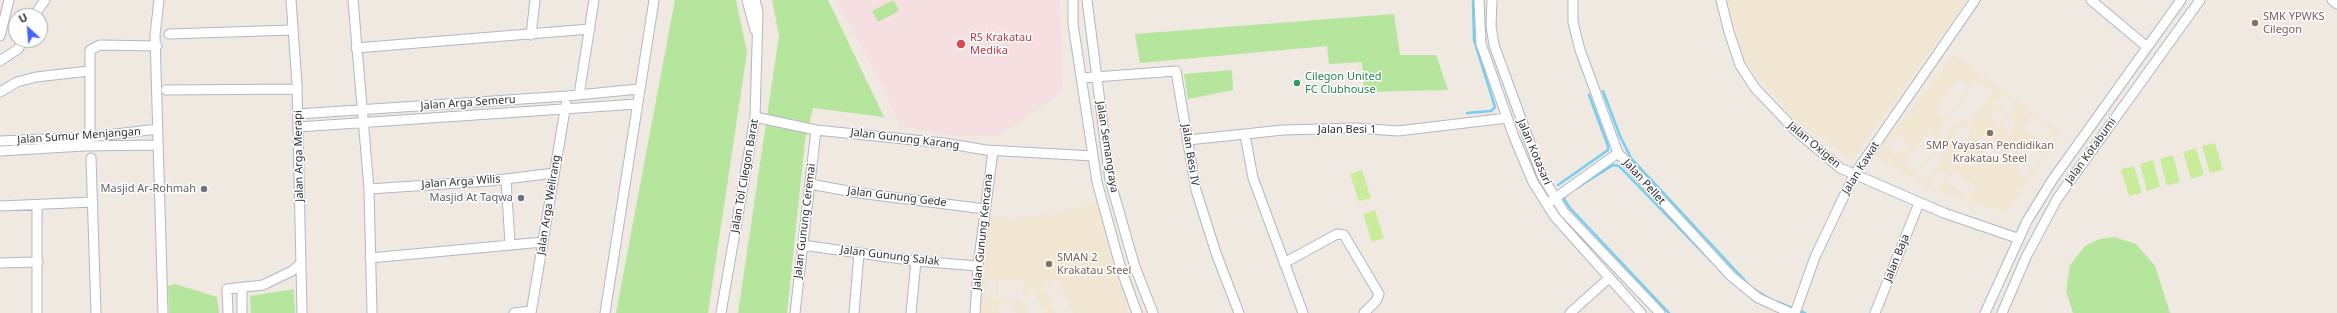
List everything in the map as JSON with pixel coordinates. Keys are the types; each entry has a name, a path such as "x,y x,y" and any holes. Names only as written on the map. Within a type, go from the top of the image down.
{"street":[{"path":"0,36 9,0"},
{"path":"159,0 155,35 163,313"},
{"name":"Jalan Arga Merapi","path":"291,0 298,114 302,313"},
{"path":"353,0 362,124 369,189 372,313"},
{"path":"531,35 535,0"},
{"path":"579,95 594,0"},
{"path":"604,313 654,0"},
{"path":"747,0 758,37"},
{"name":"Jalan Tol Cilegon Barat","path":"721,313 756,117 758,12 755,0"},
{"name":"Jalan Semangraya","path":"1073,0 1073,24 1097,182 1121,269 1137,313"},
{"name":"Jalan Semangraya","path":"1087,0 1110,180 1135,267 1152,313"},
{"name":"Jalan Kotasari","path":"1479,0 1481,44 1507,118 1533,182 1546,204 1641,313"},
{"name":"Jalan Kotasari","path":"1492,0 1491,26 1494,45 1542,176 1564,212 1660,313"},
{"name":"Jalan Pellet","path":"1573,0 1573,22 1580,50 1618,153 1731,276 1758,298 1795,311"},
{"name":"Jalan Oxigen","path":"1721,0 1729,32 1740,65 1755,88 1795,130 1840,168 1919,203 2017,238"},
{"name":"Jalan Kawat","path":"1795,311 1815,257 1854,175 1975,0"},
{"path":"2091,0 2147,47"},
{"name":"Jalan Kotabumi","path":"1985,313 2017,238 2053,179 2181,0"},
{"name":"Jalan Kotabumi","path":"2002,313 2027,255 2065,186 2200,0"},
{"path":"2332,0 2337,4"},
{"path":"356,48 531,35 590,29"},
{"path":"168,34 292,30"},
{"path":"90,141 90,50 95,46 156,46"},
{"path":"0,61 19,48"},
{"name":"Jalan Besi IV","path":"1096,76 1176,71 1196,190 1216,253 1239,313"},
{"path":"0,92 17,82 36,77 89,72"},
{"path":"1081,78 1096,76"},
{"path":"166,90 297,89"},
{"name":"Jalan Arga Semeru","path":"298,114 567,96 639,89"},
{"name":"Jalan Arga Welirang","path":"531,312 567,96"},
{"name":"Jalan Arga Semeru","path":"298,127 362,124 458,114 637,104"},
{"name":"Jalan Gunung Karang","path":"756,117 816,130 944,143 993,151 1093,156"},
{"name":"Jalan Besi 1","path":"1188,140 1283,130 1356,128 1398,131 1507,118"},
{"name":"Jalan Sumur Menjangan","path":"0,141 90,141 158,129"},
{"name":"Jalan Gunung Ceremai","path":"795,313 816,130"},
{"path":"1245,135 1253,178 1303,313"},
{"path":"0,151 90,141 158,145"},
{"name":"Jalan Gunung Kencana","path":"975,313 978,266 993,151"},
{"path":"1546,204 1618,153"},
{"path":"91,158 94,202 96,313"},
{"name":"Jalan Arga Wilis","path":"369,189 506,179 554,172"},
{"path":"506,179 510,244"},
{"path":"2053,179 2065,186"},
{"name":"Jalan Gunung Gede","path":"810,184 859,193 985,209"},
{"path":"0,206 94,202"},
{"name":"Jalan Baja","path":"1875,313 1919,203"},
{"path":"37,205 37,313"},
{"path":"1284,263 1337,234 1344,235 1379,294 1376,301 1364,313"},
{"path":"370,258 543,242"},
{"name":"Jalan Gunung Salak","path":"802,245 916,261 978,266"},
{"path":"854,313 859,253"},
{"path":"911,313 916,261"},
{"path":"0,263 38,262"},
{"path":"228,313 227,289 242,289 278,279 292,272 301,263"},
{"path":"1570,313 1609,278"},
{"path":"242,289 242,313"},
{"path":"514,313 531,312"}],"shaded area":[{"name":"RS Krakatau Medika","path":"836,0 1060,0 1063,91 998,136 953,136 900,126 883,87"},
{"path":"1727,0 1967,0 1853,159 1798,123 1745,62"},
{"name":"SMP Yayasan Pendidikan Krakatau Steel","path":"1954,55 2061,133 2006,212 1935,191 1875,156","holes":["1959,78 1970,87 1944,121 1933,112","1975,82 1981,86 1984,84 1994,91 1969,126 1959,118 1943,140 1936,134","2003,93 2018,104 2010,116 1995,105","1996,109 2016,123 2010,132 1990,118","2031,116 2058,136 2050,147 2022,128","1961,124 1972,132 1960,150 1949,142","1928,132 1940,141 1918,173 1905,163","1901,134 1909,147 1894,155 1887,142","1984,134 2008,151 2000,162 1976,145","1942,142 1950,148 1925,182 1917,176","2035,143 2047,151 2027,178 2016,170","1939,169 1948,175 1937,190 1929,184","1954,171 1976,186 1969,197 1947,182"]},
{"name":"SMAN 2 Krakatau Steel","path":"1096,202 1109,253 1129,313 1073,313 1057,279 1043,285 1056,313 1044,313 1034,291 1023,296 1024,281 999,279 997,299 1021,301 1027,313 1016,313 1010,301 997,307 1000,313 981,313 989,217 1013,219 1059,213","holes":["987,278 997,279 995,298 985,297"]}],"green space":[{"path":"675,0 736,0 747,52 708,313 616,313"},
{"path":"772,0 828,0 884,117 813,108 805,141 787,313 738,313 779,35"},
{"path":"894,0 899,11 878,22 872,11"},
{"path":"1394,14 1400,55 1436,55 1448,90 1364,92 1362,62 1329,64 1327,46 1140,63 1135,34"},
{"path":"1232,70 1233,90 1188,99 1184,74"},
{"path":"2215,143 2223,170 2210,173 2202,146"},
{"path":"2196,148 2204,175 2191,179 2183,152"},
{"path":"2173,155 2180,182 2167,186 2160,159"},
{"path":"2153,160 2160,187 2147,191 2140,164"},
{"path":"2134,166 2142,193 2129,196 2121,169"},
{"path":"1362,170 1371,198 1359,201 1350,174"},
{"path":"1375,210 1384,238 1372,242 1363,214"},
{"path":"2114,237 2136,244 2155,266 2170,313 2073,313 2066,291 2070,265 2085,246 2100,239"},
{"path":"175,284 217,297 219,313 169,313 168,286"},
{"path":"294,289 295,313 251,313 250,296"}],"waterway":[{"path":"1467,113 1491,111 1495,107 1474,40 1473,0"},
{"path":"1603,91 1620,136 1631,158 1748,284"},
{"path":"1558,185 1608,150 1608,146 1589,95"},
{"path":"1577,188 1613,165 1619,166 1711,261"},
{"path":"1566,195 1564,199 1570,208 1669,313"},
{"path":"1755,290 1770,299"},
{"path":"1778,302 1794,309"},
{"path":"1800,309 1800,311 1805,313"}],"place":[{"name":"SMK YPWKS Cilegon","path":"2255,23"},
{"name":"RS Krakatau Medika","path":"961,44"},
{"name":"Cilegon United FC Clubhouse","path":"1297,83"},
{"name":"SMP Yayasan Pendidikan Krakatau Steel","path":"1990,133"},
{"name":"Masjid Ar-Rohmah","path":"204,189"},
{"name":"Masjid At Taqwa","path":"521,198"},
{"name":"SMAN 2 Krakatau Steel","path":"1049,264"}]}
